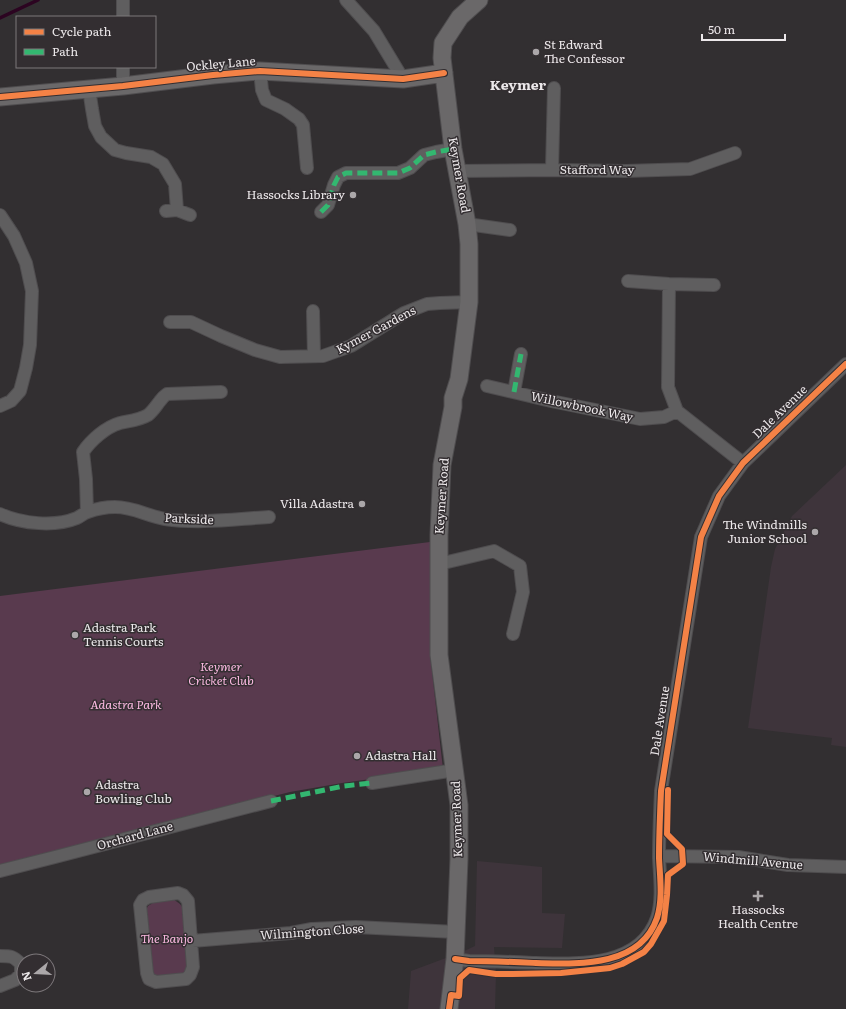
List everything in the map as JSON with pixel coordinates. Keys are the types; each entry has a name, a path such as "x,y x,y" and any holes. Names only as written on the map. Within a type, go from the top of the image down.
{"main road":[{"name":"Keymer Road","path":"449,1009 455,959 459,859 459,805 439,655 439,535 442,465 453,407 453,398 459,379 470,302 469,244 467,224 453,149 442,58 443,43 460,17 479,0"},
{"name":"Ockley Lane","path":"0,97 123,86 213,75 260,72 403,79 444,73"}],"street":[{"path":"123,0 123,16"},
{"path":"346,0 374,31 403,79"},
{"path":"123,68 123,86"},
{"path":"260,72 262,90 266,100 285,109 299,119 303,125 307,168"},
{"path":"552,170 554,88"},
{"path":"89,89 95,126 101,137 115,150 126,154 152,157 163,164 175,184 172,210 190,215"},
{"path":"322,212 328,204 338,177 346,173 398,173 410,168 424,155 453,149"},
{"name":"Stafford Way","path":"457,171 626,171 690,169 735,152"},
{"path":"0,215 14,236 26,263 32,291 30,345 20,391 11,401 0,406"},
{"path":"467,224 510,230"},
{"path":"628,281 714,285"},
{"path":"669,284 668,387 677,411 743,463"},
{"name":"Kymer Gardens","path":"170,322 191,322 256,350 280,357 323,356 350,346 404,313 427,304 470,302"},
{"path":"313,311 314,356"},
{"path":"514,392 521,354"},
{"name":"Dale Avenue","path":"455,959 469,961 568,964 589,963 609,960 626,953 639,945 649,934 657,919 660,900 659,856 661,792 701,537 719,496 743,463 846,364"},
{"name":"Willowbrook Way","path":"487,386 550,401 640,419 664,417 677,411"},
{"path":"87,512 83,452 89,444 109,428 147,416 167,394 221,392"},
{"name":"Parkside","path":"0,514 9,518 30,523 61,522 77,518 87,512 114,507 129,508 164,519 201,521 269,517"},
{"path":"439,564 494,551 520,566 523,592 513,634"},
{"path":"372,783 455,770"},
{"name":"Orchard Lane","path":"0,871 55,858 270,801"},
{"name":"Windmill Avenue","path":"659,856 738,858 788,865 846,867"},
{"path":"178,893 183,896 188,901 192,941 193,967 190,975 186,979 156,982 149,979 146,973 140,905 143,900 149,897 178,893"},
{"name":"Wilmington Close","path":"192,941 291,933 312,929 356,928 456,932"},
{"path":"0,956 15,958 20,964 21,974 15,980 0,986"}],"shaded area":[{"path":"846,465 846,747 831,745 832,738 748,728 771,567 775,549 792,516"},
{"path":"477,861 542,867 542,913 565,914 562,948 494,947 496,974 495,1009 408,1009 411,971 475,946"}],"green space":[{"name":"Adastra Park","path":"430,542 430,654 443,769 290,792 0,865 0,596"},
{"name":"The Banjo","path":"173,899 180,904 184,910 189,965 186,971 181,975 159,977 152,973 145,912 148,906 156,901"}],"waterway":[{"path":"0,18 38,0"}],"marked path":[{"path":"321,212 328,205 338,177 346,173 398,173 410,168 424,155 453,149"},
{"path":"514,392 521,354"},
{"path":"271,801 344,786 372,783"}],"cycle path":[{"path":"0,97 123,86 260,71 403,79 444,73"},
{"path":"455,959 469,961 536,963 570,963 606,960 637,946 649,934 659,911 661,888 659,858 661,791 701,537 719,496 743,463 846,364"},
{"path":"449,1009 451,995 459,996 460,978 469,970 496,974 513,974 561,973 610,968 622,964 644,952 651,944 664,921 668,875 683,864 682,849 667,834 668,790"}],"place":[{"name":"St Edward The Confessor","path":"536,52"},
{"name":"Hassocks Library","path":"353,195"},
{"name":"Villa Adastra","path":"362,504"},
{"name":"The Windmills Junior School","path":"815,532"},
{"name":"Adastra Park Tennis Courts","path":"75,635"},
{"name":"Adastra Hall","path":"357,756"},
{"name":"Adastra Bowling Club","path":"87,792"},
{"name":"Hassocks Health Centre","path":"758,896"}],"district":[{"name":"Keymer","path":"518,85"}],"park label":[{"name":"Keymer Cricket Club","path":"221,674"}]}
